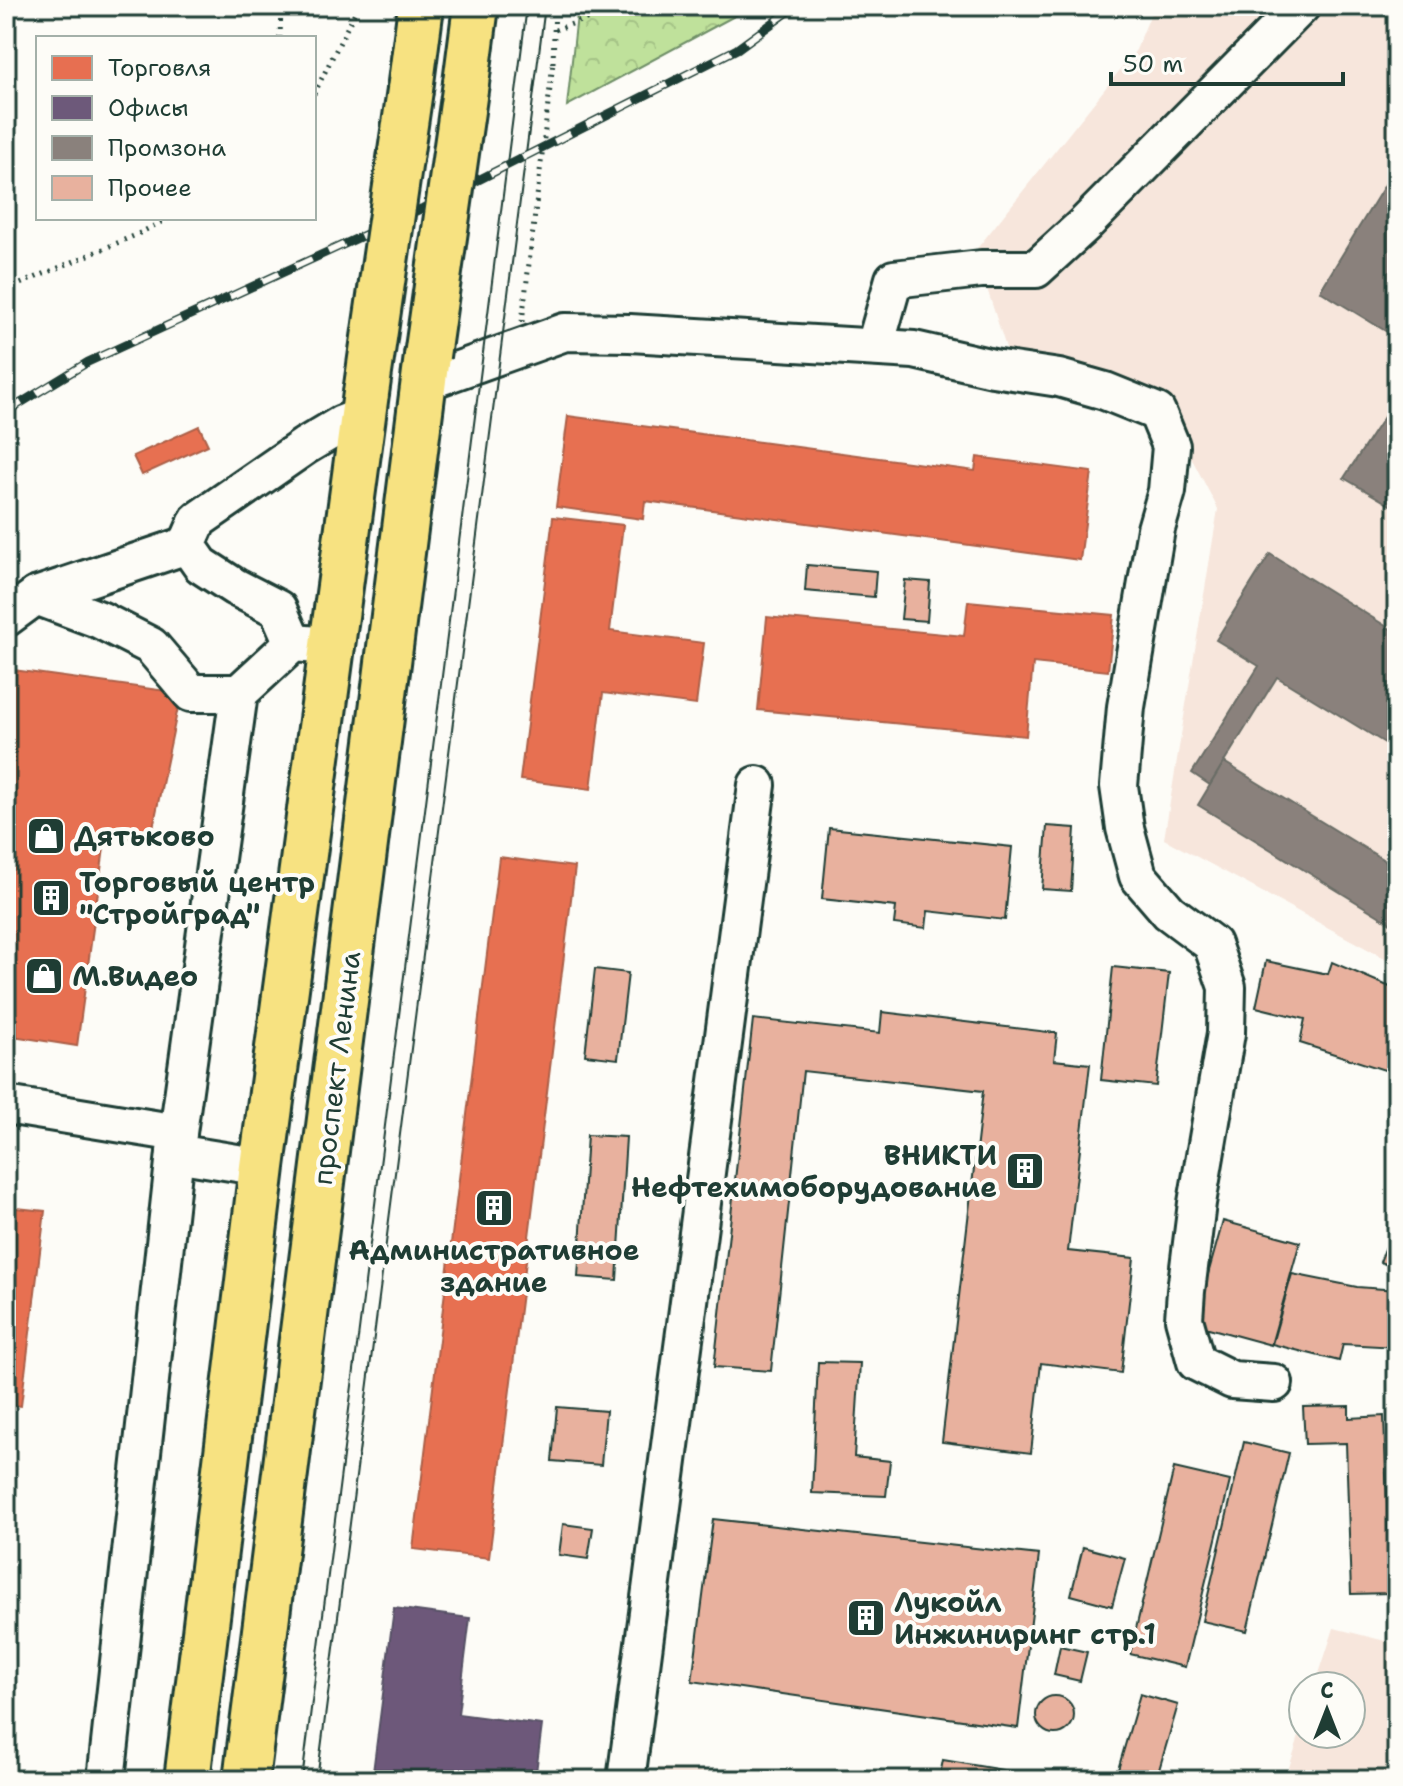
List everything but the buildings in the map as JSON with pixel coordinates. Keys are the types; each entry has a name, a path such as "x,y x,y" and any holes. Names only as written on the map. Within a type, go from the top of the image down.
{"main road":[{"path":"187,1780 262,1167 312,645 364,404 421,6"},
{"name":"проспект Ленина","path":"246,1780 424,369 476,6"}],"lane":[{"path":"875,346 894,279 981,269 1036,269 1084,225 1301,6"},
{"path":"424,369 565,332 875,346 914,350 993,368 1059,378 1105,391 1157,412 1171,446 1167,491 1156,529 1126,707 1119,786 1125,828 1138,876 1169,912 1212,944 1227,987 1226,1033 1197,1203 1184,1319 1196,1362 1232,1380 1274,1383"},
{"path":"6,618 36,596 187,545 198,520 342,424 364,404"},
{"path":"36,596 100,620 151,646 191,693 239,693 312,645 278,609 201,565 187,545"},
{"path":"106,1780 177,1143 239,693"},
{"path":"626,1780 757,785"},
{"path":"6,1105 177,1143 262,1167"}],"path":[{"path":"280,36 281,6"},
{"path":"316,90 358,6"},
{"path":"522,322 553,63 555,6"},
{"path":"555,30 623,6"},
{"path":"6,290 165,220"}],"shaded area":[{"path":"1154,6 1397,6 1397,965 1164,839 1218,509 1156,390 1008,354 975,251 1136,50"},
{"path":"1334,1628 1397,1644 1397,1780 1285,1780 1295,1750 1367,1750 1367,1670 1320,1670"},
{"path":"657,1768 801,1776 813,1780 655,1780"}],"green space":[{"path":"578,6 753,6 567,106"}],"tram line":[{"path":"302,1780 527,6"},
{"path":"317,1780 545,6"}],"railway":[{"path":"6,412 88,362 423,208 737,49 796,6"}],"place":[{"name":"Дятьково","path":"46,836"},
{"name":"Торговый центр \"Стройград\"","path":"51,898"},
{"name":"М.Видео","path":"44,976"},
{"name":"ВНИКТИ Нефтехимоборудование","path":"1025,1171"},
{"name":"Административное здание","path":"494,1208"},
{"name":"Лукойл Инжиниринг стр.1","path":"866,1618"}]}
